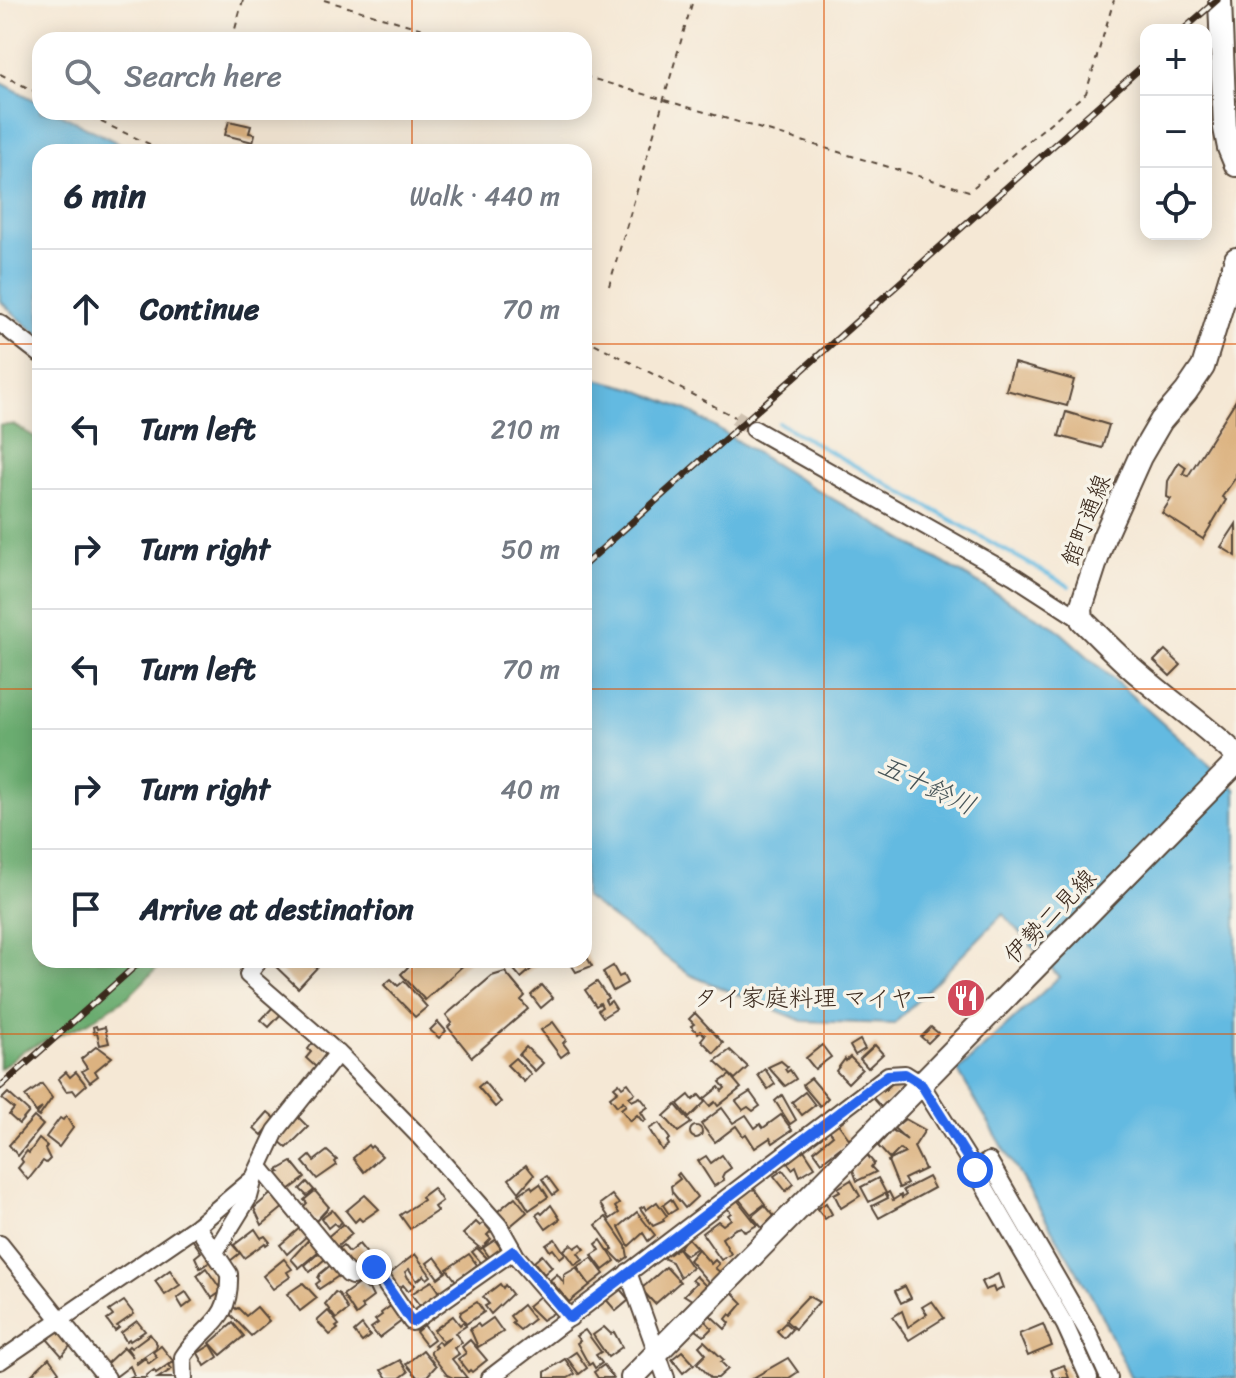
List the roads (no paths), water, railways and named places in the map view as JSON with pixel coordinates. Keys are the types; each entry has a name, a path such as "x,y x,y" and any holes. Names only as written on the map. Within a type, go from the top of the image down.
{"main road":[{"path":"1226,10 1225,128 1234,158"},
{"name":"館町通線","path":"1082,620 1081,608 1104,537 1140,457 1203,367 1236,259"},
{"path":"1082,620 1137,673 1189,717 1206,727 1234,763"},
{"name":"伊勢二見線","path":"632,1378 1234,763"}],"street":[{"path":"0,323 32,348"},
{"path":"754,429 1014,576 1082,620"},
{"path":"253,968 248,975 338,1053 420,1137 499,1226 513,1251 570,1318"},
{"path":"215,1252 249,1197 276,1131 338,1053"},
{"path":"490,1378 888,1075 905,1074 921,1084 982,1165 1089,1334 1109,1378"},
{"path":"982,1165 1089,1378"},
{"path":"0,1361 197,1226 257,1172"},
{"path":"257,1172 348,1274 352,1276 374,1267 412,1322 513,1251"},
{"path":"184,1378 183,1357 222,1313 229,1274 197,1226"},
{"path":"0,1244 107,1378"},
{"path":"628,1272 666,1378"}],"water":[{"path":"0,82 32,99 32,120 72,120 120,144 32,144 32,330 0,301"},
{"name":"五十鈴川","path":"592,378 632,388 687,410 795,477 1056,628 1236,789 1236,1378 1131,1378 1095,1302 958,1071 1059,977 1003,914 894,1024 802,1021 690,975 592,903"}],"waterway":[{"path":"779,423 1069,586"}],"tunnel":[{"path":"735,417 754,429"}],"railway":[{"path":"1190,24 1217,0"},
{"path":"592,558 1140,68"},
{"path":"0,1087 133,968"}],"place":[{"name":"タイ家庭料理 マイヤー","path":"966,998"}]}
